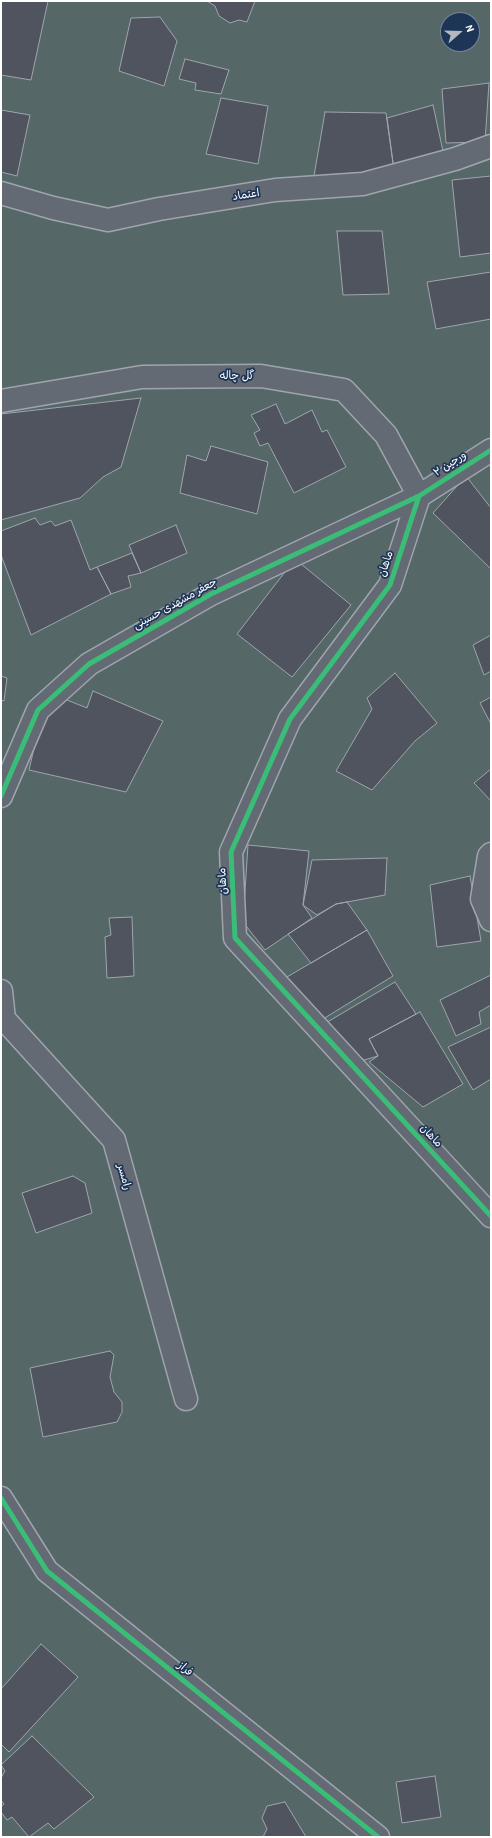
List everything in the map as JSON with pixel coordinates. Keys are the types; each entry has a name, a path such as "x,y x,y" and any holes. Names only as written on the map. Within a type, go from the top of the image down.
{"street":[{"name":"اعتماد","path":"1,193 53,208 108,220 159,209 275,190 362,184 455,159 491,146"},
{"name":"گل چاله","path":"1,401 142,377 261,376 344,390 386,435 419,496"},
{"name":"ورجین ۲","path":"419,496 491,450"},
{"name":"جعفر مشهدی حسینی","path":"1,796 38,710 89,664 211,594 419,496"},
{"name":"ماهان","path":"419,496 390,585 290,719 231,852 235,938 491,1216"},
{"path":"491,854 489,856 482,899 491,920"},
{"name":"رامسر","path":"1,991 4,1019 114,1140 186,1399"},
{"name":"فراز","path":"1,1498 47,1571 378,1837"}],"shaded area":[{"path":"1,1 491,1 491,1837 1,1837"}],"building":[{"path":"1,1 48,1 31,80 1,75"},
{"path":"207,1 255,1 247,22 239,20 230,23 219,16 215,6"},
{"path":"160,17 177,41 164,86 119,71 131,18"},
{"path":"185,59 229,70 221,94 195,90 196,83 179,79"},
{"path":"489,83 485,142 446,143 442,89"},
{"path":"221,98 268,106 258,164 206,154"},
{"path":"433,105 444,156 394,170 387,118"},
{"path":"1,110 30,115 17,176 1,172"},
{"path":"325,112 386,113 394,170 314,176"},
{"path":"491,176 491,253 460,257 452,180"},
{"path":"337,231 382,231 389,294 343,295"},
{"path":"491,272 491,319 436,329 427,282"},
{"path":"141,398 121,467 103,477 80,498 1,520 1,414"},
{"path":"276,404 285,424 312,410 322,432 327,430 346,467 294,493 268,443 260,446 254,433 260,430 251,415"},
{"path":"211,446 268,462 257,514 180,493 187,455 206,461"},
{"path":"466,476 491,508 491,569 433,513"},
{"path":"35,518 40,525 51,521 55,526 71,520 90,570 97,567 111,594 31,635 1,555 1,531"},
{"path":"176,525 187,553 141,573 129,545"},
{"path":"132,553 141,573 128,576 131,587 111,594 97,567"},
{"path":"295,559 351,605 292,677 237,634"},
{"path":"491,635 491,671 484,675 473,645"},
{"path":"395,673 437,723 415,741 372,790 336,771 372,709 367,698"},
{"path":"1,676 7,678 4,701 1,700"},
{"path":"93,691 163,721 126,792 29,770 40,722 57,696 87,708"},
{"path":"491,697 491,724 480,703"},
{"path":"491,769 491,801 474,783"},
{"path":"248,845 309,851 303,905 312,918 265,950 243,922"},
{"path":"387,858 385,895 336,904 317,915 303,905 312,860"},
{"path":"470,876 481,941 437,947 430,885"},
{"path":"347,902 367,930 311,963 288,934 336,904"},
{"path":"132,917 134,976 107,978 105,937 111,935 109,918"},
{"path":"367,930 393,976 323,1019 287,977"},
{"path":"491,975 491,1005 479,1012 481,1024 456,1036 440,1000"},
{"path":"395,982 416,1014 369,1039 378,1056 364,1060 346,1048 324,1024"},
{"path":"420,1012 463,1084 423,1107 369,1062 378,1056 369,1039"},
{"path":"491,1027 491,1079 473,1090 448,1047"},
{"path":"73,1176 85,1183 92,1213 36,1233 22,1193"},
{"path":"110,1351 114,1355 110,1377 114,1392 122,1402 122,1412 117,1422 43,1437 30,1368"},
{"path":"41,1644 78,1677 9,1752 1,1744 1,1689"},
{"path":"32,1736 94,1797 54,1829 48,1823 29,1837 12,1817 7,1820 1,1812 1,1807 4,1804 1,1800 1,1778 5,1771 1,1765"},
{"path":"435,1776 441,1817 402,1823 396,1782"},
{"path":"285,1802 306,1837 263,1837 267,1829 262,1818 267,1806"}],"cycle path":[{"path":"1,796 38,710 89,664 211,594 419,496 491,450"},
{"path":"419,496 390,585 290,719 231,852 235,938 491,1216"},
{"path":"1,1498 47,1571 378,1837"}]}
